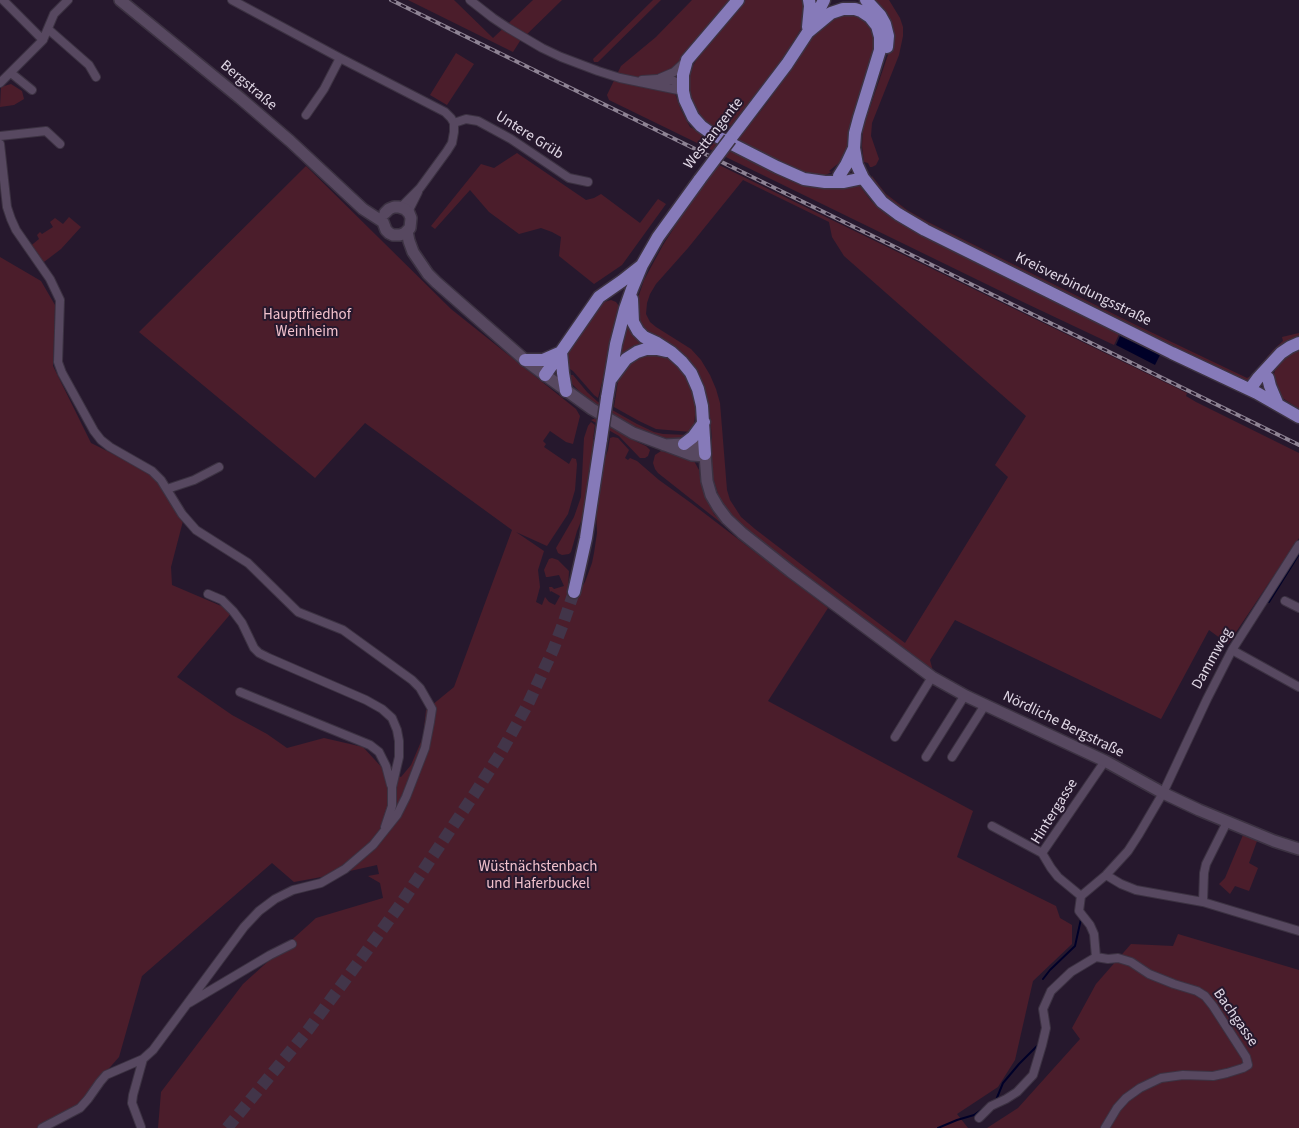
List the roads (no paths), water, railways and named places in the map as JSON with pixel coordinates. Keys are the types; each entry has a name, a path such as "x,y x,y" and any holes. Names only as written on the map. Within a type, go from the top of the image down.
{"main road":[{"name":"Bergstraße","path":"120,0 290,141 352,200 369,214 384,218 386,230 393,235 402,233"},
{"path":"738,0 701,46 687,60 683,75 683,89 685,100 693,117 712,134 804,179 844,182 863,178"},
{"path":"808,32 810,0"},
{"name":"Westtangente","path":"574,592 586,538 616,344 625,308 642,265 658,237 773,84 808,32 824,0"},
{"path":"863,178 860,147 861,128 884,57 888,36 883,20 866,0"},
{"path":"808,32 831,13 843,9 855,9 870,17 877,26 880,37 880,50 855,133 854,148 857,165 863,178"},
{"path":"683,89 701,46"},
{"path":"839,176 854,148"},
{"path":"825,182 839,176 856,173 863,178"},
{"name":"Kreisverbindungsstraße","path":"863,178 882,202 925,230 1172,353 1253,391 1299,416"},
{"path":"384,218 389,209 394,207 405,210 410,215 412,221 410,228 402,233 428,274 525,360 566,391 633,434 692,455 705,455"},
{"path":"545,375 602,294 642,265"},
{"path":"632,289 633,322 638,331 644,337 670,352 692,373 698,389 704,422 705,455"},
{"path":"593,306 614,297 625,308"},
{"path":"1253,391 1258,378 1290,347 1299,343"},
{"path":"609,382 626,359 637,352 656,349 670,352"},
{"path":"525,360 543,360 562,352"},
{"path":"562,352 566,391"},
{"path":"1253,391 1262,387 1276,360"},
{"path":"1268,378 1278,405"},
{"path":"684,444 704,422"},
{"path":"664,445 684,444 695,446 705,455"},
{"name":"Nördliche Bergstraße","path":"705,455 707,481 711,495 727,519 742,533 932,677 985,705 1105,761 1163,793 1227,822 1299,849"}],"street":[{"path":"3,0 42,40"},
{"path":"0,83 42,40 54,14 68,0"},
{"path":"232,0 444,112 451,118 454,123 452,143 405,210"},
{"path":"470,0 508,28 542,48 620,78 683,89"},
{"path":"48,29 89,65 96,77"},
{"path":"306,115 324,89 340,58"},
{"path":"657,79 674,72 687,60"},
{"path":"11,73 32,90"},
{"path":"638,81 657,79 675,81 683,89"},
{"name":"Untere Grüb","path":"454,123 466,119 478,121 511,139 569,178 588,182"},
{"path":"0,136 46,131 60,144"},
{"path":"0,144 7,206 11,219 16,230 50,279 60,300 59,367 94,431 101,440 119,453 152,471 161,480 182,514 196,530 242,558 298,612 343,630 412,680 420,688 432,709 425,748 406,797 397,815 365,853 345,869 321,883 293,890 275,898 259,911 244,927 153,1050 143,1059 106,1075 80,1108 42,1128"},
{"path":"166,488 194,480 219,467"},
{"name":"Dammweg","path":"1163,793 1232,650 1299,545"},
{"path":"208,594 222,600 233,611 242,622 254,648 259,653 366,700 382,709 392,718 397,730 399,757 392,787 392,806 382,834"},
{"path":"1285,601 1299,608"},
{"path":"1232,650 1299,687"},
{"path":"895,737 932,677"},
{"path":"240,692 370,745 379,752 386,766 392,787"},
{"path":"926,757 965,695"},
{"path":"952,757 985,705"},
{"name":"Hintergasse","path":"1081,896 1058,877 1042,853 1105,761"},
{"path":"979,1118 991,1106 1017,1092 1033,1075 1046,1028 1043,1009 1051,991 1071,972 1096,957 1094,934 1080,911 1081,896 1106,875 1128,851 1163,793"},
{"path":"1203,902 1206,864 1227,822"},
{"path":"992,826 1042,853"},
{"path":"1106,875 1136,890 1203,902 1299,931"},
{"path":"185,1005 292,944"},
{"name":"Bachgasse","path":"1096,957 1118,958 1131,962 1150,974 1197,991 1205,996 1246,1058 1248,1064 1242,1068 1220,1075 1183,1075 1161,1078 1140,1088 1126,1098 1117,1108 1105,1128"},
{"path":"141,1127 132,1103 143,1059"}],"water":[{"path":"1120,336 1160,355 1155,365 1116,345"}],"waterway":[{"path":"1269,602 1299,554"},
{"path":"1043,979 1075,946 1081,919"},
{"path":"996,1100 1003,1083 1037,1046"},
{"path":"938,1128 974,1115 984,1108"}],"tunnel":[{"path":"227,1128 308,1030 363,956 402,902 475,793 500,754 528,704 553,650 574,592"}],"railway":[{"path":"391,0 1299,445"}],"park label":[{"name":"Hauptfriedhof Weinheim","path":"307,324"},
{"name":"Wüstnächstenbach und Haferbuckel","path":"538,876"}]}
